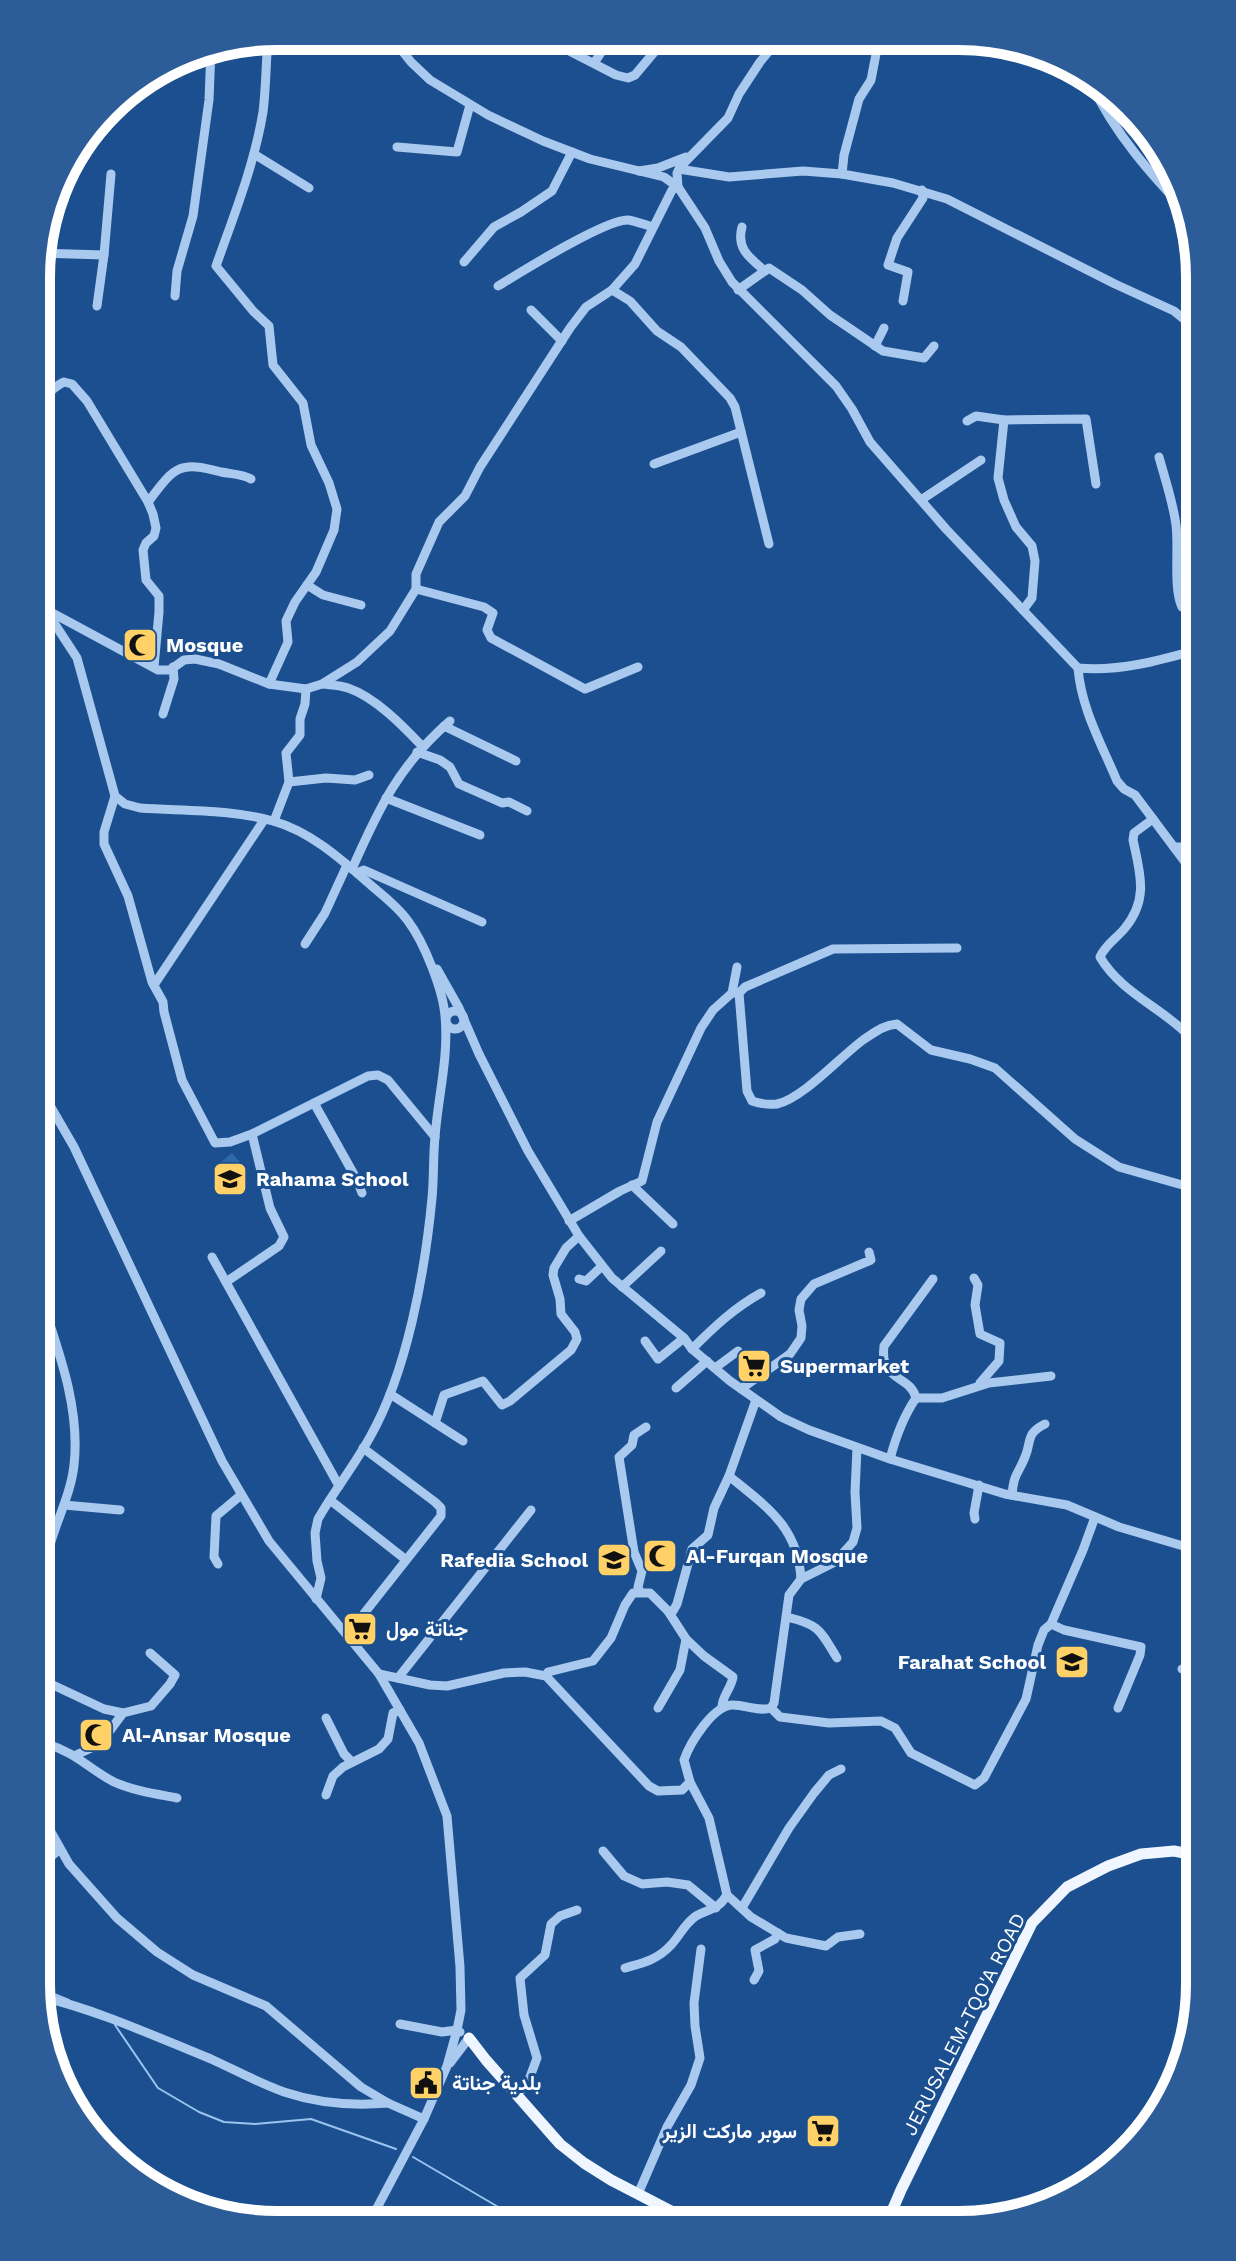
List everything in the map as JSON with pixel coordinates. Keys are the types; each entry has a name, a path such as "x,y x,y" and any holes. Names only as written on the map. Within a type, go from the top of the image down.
{"main road":[{"name":"JERUSALEM-TQO'A ROAD","path":"892,2211 1032,1923 1067,1887 1108,1866 1141,1854 1174,1851 1186,1853"},
{"path":"469,2038 560,2144 584,2163 671,2211"}],"street":[{"path":"267,50 263,109 254,154 216,266 269,326 273,365 303,403 311,445 337,509 334,530 316,572 286,621 288,642 269,684"},
{"path":"401,50 430,80 470,105 572,152 636,171 676,170 729,177 803,171 842,174 922,190 947,199 1174,311 1186,321"},
{"path":"570,50 616,75 628,78 635,75 656,50"},
{"path":"594,63 603,50"},
{"path":"657,172 676,170 718,131 770,50"},
{"path":"842,174 859,99 871,80 876,50"},
{"path":"175,296 177,271 193,216 209,100 211,60"},
{"path":"1100,100 1142,163 1169,193"},
{"path":"397,147 457,152 470,105"},
{"path":"464,262 494,227 552,191 572,152"},
{"path":"254,154 309,188"},
{"path":"676,170 678,187 705,228 719,261 738,290 836,386 870,442 1078,668 1087,711 1117,781 1135,795 1186,863"},
{"path":"97,306 111,174"},
{"path":"50,610 158,670 170,670 184,660 195,659 219,664 269,684 306,689 322,684 357,662 390,631 416,589 416,574 439,522 465,496 480,467 586,307 612,290 635,264 672,190 678,187"},
{"path":"903,301 908,272 888,265 897,238 923,198 922,190"},
{"path":"498,286 610,225 627,220 653,227"},
{"path":"742,227 739,238 746,255 765,271"},
{"path":"52,253 104,255"},
{"path":"738,290 769,268 883,351 924,358 934,346"},
{"path":"612,290 630,301 657,331 681,347 730,398 769,544"},
{"path":"531,310 562,341"},
{"path":"875,346 884,328"},
{"path":"50,393 64,382 72,384 87,401 148,502 156,528 143,550 146,580 159,596 154,667"},
{"path":"967,421 976,416 1004,420 1086,419 1096,484"},
{"path":"1004,420 998,478 1010,514 1016,527 1032,546 1035,561 1032,598 1023,610"},
{"path":"654,464 741,432"},
{"path":"1159,457 1175,519 1176,591 1182,607 1186,608"},
{"path":"921,500 981,460"},
{"path":"148,502 165,479 190,465 251,479"},
{"path":"307,585 323,595 361,605"},
{"path":"416,589 484,607 493,613 487,630 491,638 585,689 638,667"},
{"path":"50,618 77,658 115,796 104,832 104,844 128,896 154,985 163,1002 182,1080 211,1138 215,1143 230,1142 252,1134 368,1076 378,1075 388,1080 435,1137"},
{"path":"1078,668 1126,667 1186,652"},
{"path":"163,714 174,679 173,667"},
{"path":"322,684 350,688 364,696 400,723 419,749 450,767 459,784 527,811"},
{"path":"154,985 269,820 289,782 286,753 300,735 306,689"},
{"path":"305,944 352,869 386,798 419,749 447,723 516,761"},
{"path":"289,782 326,778 355,780 369,775"},
{"path":"115,796 125,804 140,808 231,813 269,820 313,839 352,869 409,921 440,993 449,1027 456,1033 470,1035"},
{"path":"386,798 480,835"},
{"path":"1153,819 1134,833 1142,886 1139,901 1128,925 1100,957 1106,967 1185,1032"},
{"path":"1174,847 1186,847"},
{"path":"352,869 364,870 482,922"},
{"path":"569,1221 642,1181 657,1122 701,1028 713,1010 736,993 833,949 957,948"},
{"path":"423,950 463,1016 528,1151 579,1236 622,1287 741,1389 781,1417 857,1448 1012,1495 1067,1505 1128,1530 1186,1547"},
{"path":"737,967 736,993 747,1091 752,1101 763,1105 779,1103 795,1096 849,1050 878,1030 897,1024 931,1050 995,1068 1075,1139 1119,1167 1186,1186"},
{"path":"316,1599 321,1578 315,1533 318,1519 371,1436 390,1394 412,1322 433,1196 446,1020 453,1011 463,1016"},
{"path":"445,1058 463,1024 463,1016"},
{"path":"314,1103 362,1193"},
{"path":"50,1105 74,1147 222,1461 269,1541 379,1674 419,1743 447,1816 460,1967 461,2010 455,2048 424,2119 375,2211"},
{"path":"226,1282 279,1246 284,1237 270,1208 252,1134"},
{"path":"632,1185 673,1224"},
{"path":"435,1423 444,1395 483,1381 502,1405 571,1350 577,1339 561,1314 553,1275 566,1248 579,1236"},
{"path":"622,1287 661,1251"},
{"path":"741,1389 790,1354 801,1338 801,1299 814,1284 871,1260 869,1252"},
{"path":"212,1257 339,1486"},
{"path":"579,1279 586,1281 602,1266"},
{"path":"974,1278 978,1285 975,1305 980,1334 1000,1343 999,1361 977,1386"},
{"path":"890,1459 896,1435 916,1398 914,1391 891,1375 885,1366 882,1356 884,1346 933,1279"},
{"path":"692,1349 718,1323 761,1293"},
{"path":"50,1327 67,1383 75,1427 74,1466 50,1547"},
{"path":"645,1341 658,1359 684,1338"},
{"path":"676,1388 711,1364 738,1351"},
{"path":"916,1398 942,1398 989,1383 1051,1376"},
{"path":"390,1394 463,1441"},
{"path":"668,1611 673,1611 677,1604 692,1549 708,1535 714,1508 756,1400"},
{"path":"1012,1495 1013,1477 1024,1461 1029,1439 1045,1424"},
{"path":"640,1592 638,1587 642,1571 634,1552 619,1457 632,1445 634,1435 646,1427"},
{"path":"347,1635 441,1516 441,1508 363,1448"},
{"path":"771,1708 777,1692 789,1595 801,1579 835,1562 853,1542 857,1528 857,1448"},
{"path":"729,1476 785,1527 800,1557 801,1579"},
{"path":"975,1519 979,1485"},
{"path":"218,1564 214,1557 216,1516 241,1495"},
{"path":"330,1500 405,1559"},
{"path":"64,1505 120,1510"},
{"path":"326,1795 333,1776 351,1761 379,1749 388,1739 393,1713 398,1706 393,1686 403,1679 531,1510"},
{"path":"860,1934 838,1937 826,1946 786,1938 751,1917 727,1895 709,1818 690,1782 684,1760 687,1753 712,1715 722,1707 771,1708 780,1717 829,1723 881,1721 895,1728 911,1753 975,1785 984,1778 1026,1699 1038,1645 1044,1630 1051,1624 1095,1517"},
{"path":"546,1676 548,1672 593,1661 611,1638 633,1593 650,1593 668,1611 686,1639 733,1677 722,1700 722,1707"},
{"path":"787,1617 809,1623 820,1630 837,1658"},
{"path":"1051,1624 1064,1630 1141,1647 1118,1708"},
{"path":"658,1708 680,1670 686,1639"},
{"path":"50,1686 104,1709 123,1713 151,1706 175,1675 150,1653"},
{"path":"1182,1669 1186,1669"},
{"path":"379,1674 447,1686 504,1673 525,1672 546,1676 649,1786 670,1792 682,1790 690,1782"},
{"path":"76,1755 100,1744 123,1713"},
{"path":"326,1718 344,1754 351,1761"},
{"path":"50,1745 76,1755 112,1781 136,1790 177,1798"},
{"path":"742,1908 789,1828 829,1775 841,1769"},
{"path":"50,1826 69,1864 117,1918 157,1952 193,1975 266,2006 361,2087 424,2119"},
{"path":"50,1857 60,1849"},
{"path":"603,1851 624,1876 642,1884 667,1882 688,1885 716,1908"},
{"path":"625,1968 653,1961 671,1946 685,1925 696,1916 716,1908 727,1895"},
{"path":"516,2094 527,2085 537,2058 524,2015 520,1978 545,1955 551,1924 560,1916 577,1910"},
{"path":"754,1980 759,1971 755,1950 775,1939 778,1933"},
{"path":"826,1946 831,1956"},
{"path":"638,2194 667,2127 691,2085 700,2058 694,2003 701,1949"},
{"path":"50,1999 118,2021 284,2092 362,2105 388,2103"},
{"path":"461,2010 469,2038"},
{"path":"400,2024 442,2032 457,2030 469,2038"},
{"path":"455,2048 469,2038"},
{"path":"455,2048 473,2051 486,2060"}],"shaded area":[{"path":"232,1153 240,1162 224,1175 216,1166"}],"waterway":[{"path":"50,1992 69,2000"},
{"path":"115,2025 158,2088 199,2112 224,2122 255,2124 311,2119 396,2149"},
{"path":"413,2157 504,2211"}],"place":[{"name":"Mosque","path":"140,645"},
{"name":"Rahama School","path":"230,1179"},
{"name":"Supermarket","path":"754,1366"},
{"name":"Al-Furqan Mosque","path":"660,1556"},
{"name":"Rafedia School","path":"614,1560"},
{"name":"جناتة مول","path":"360,1629"},
{"name":"Farahat School","path":"1072,1662"},
{"name":"Al-Ansar Mosque","path":"96,1735"},
{"name":"بلدية جناتة","path":"426,2083"},
{"name":"سوبر ماركت الزير","path":"823,2131"}]}
